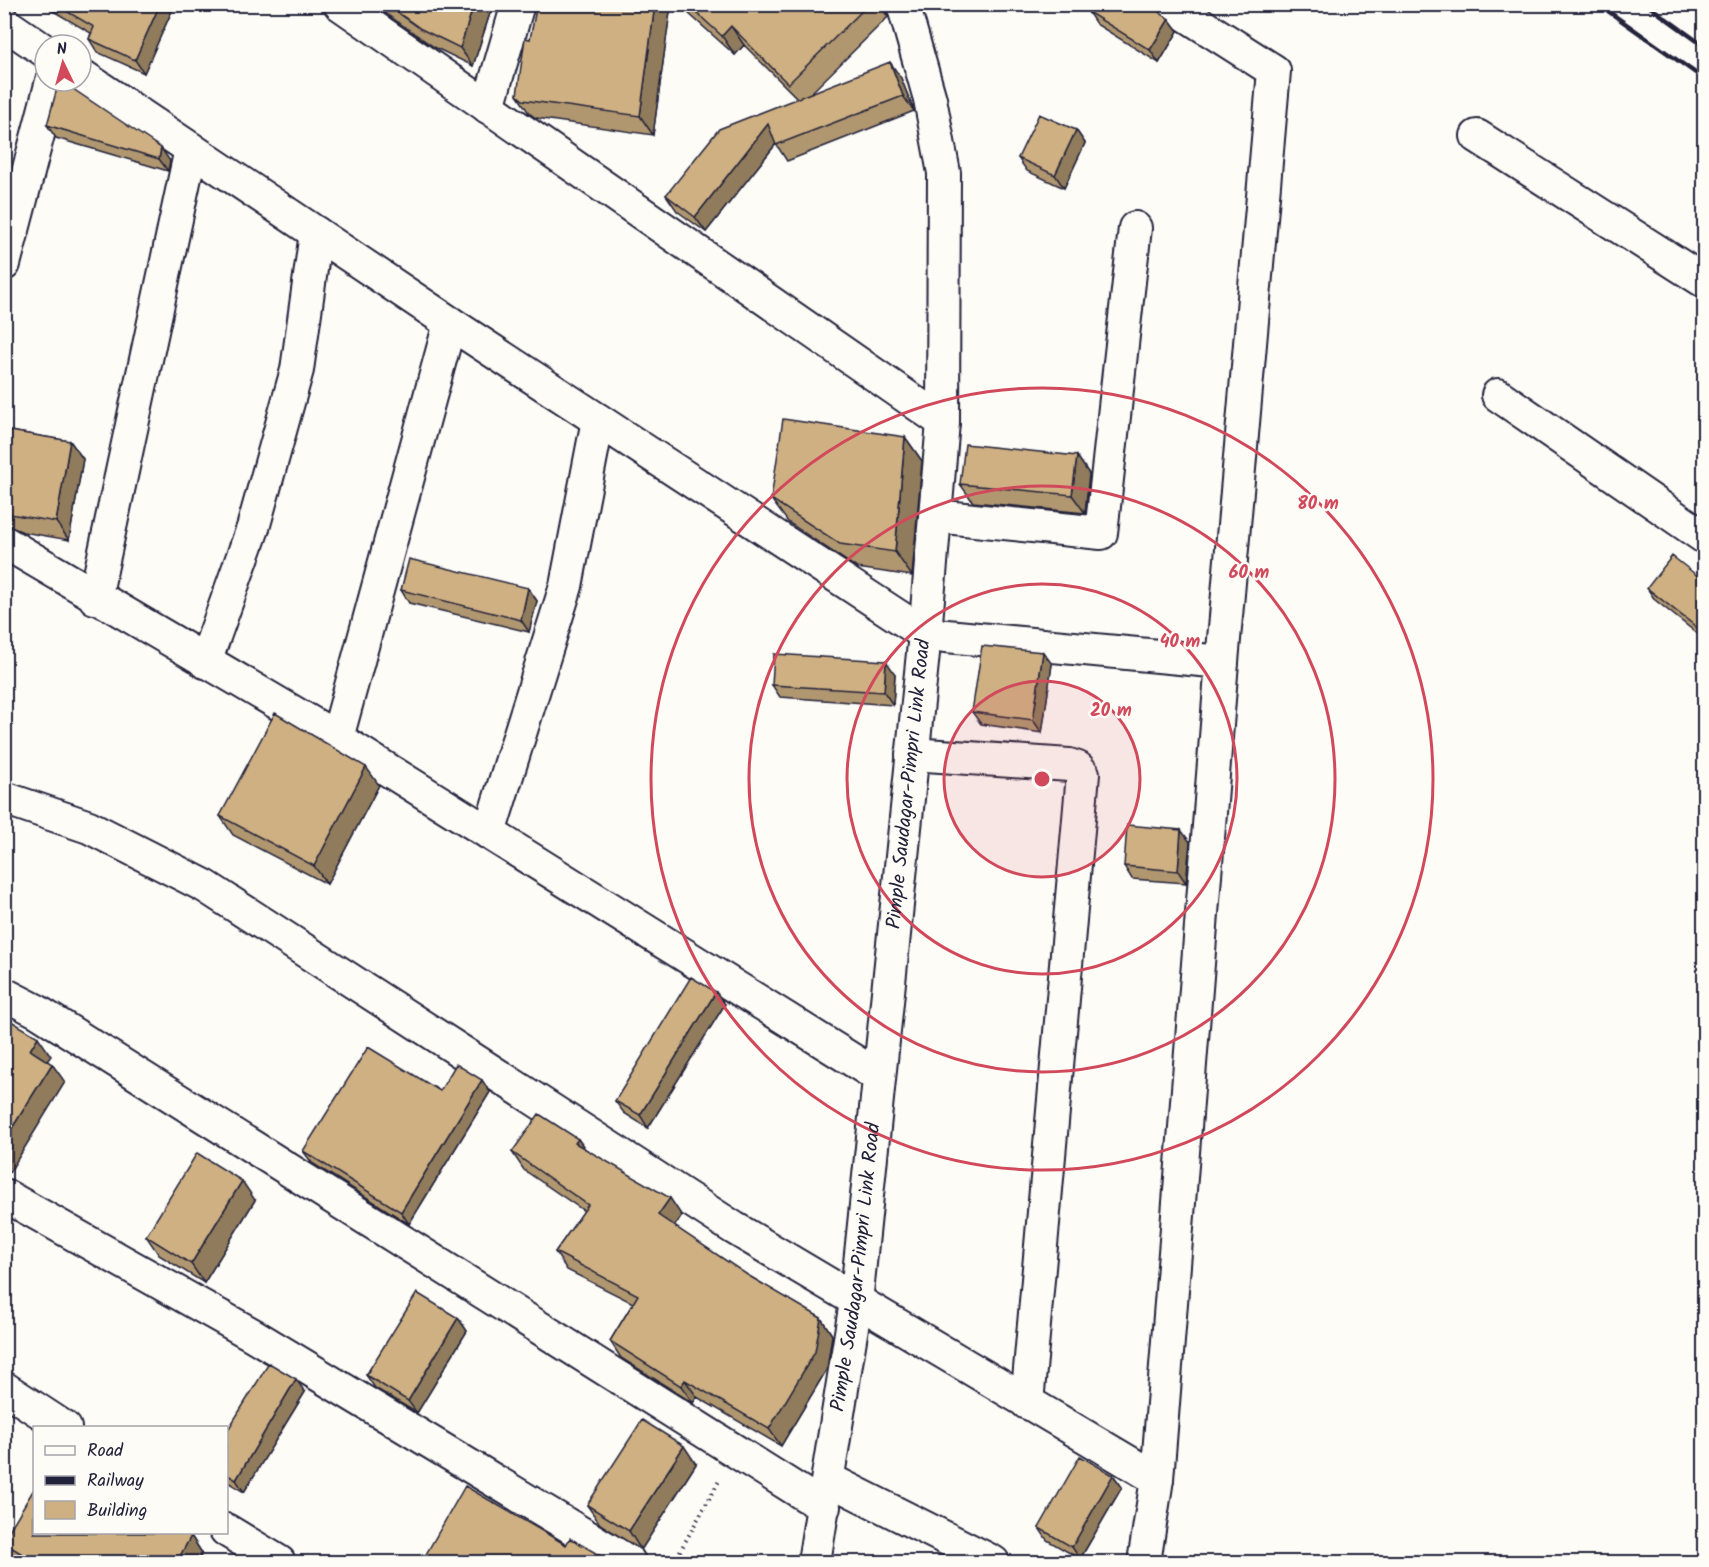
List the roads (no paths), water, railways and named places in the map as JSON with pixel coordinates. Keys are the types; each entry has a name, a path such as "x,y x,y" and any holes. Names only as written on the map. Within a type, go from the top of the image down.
{"street":[{"path":"488,107 518,4"},
{"name":"Pimple Saudagar-Pimpri Link Road","path":"814,1563 856,1302 924,634 943,422 944,173 930,99 903,4"},
{"path":"1144,1563 1157,1479 1222,662 1274,71 1169,4"},
{"path":"350,8 488,107 943,422"},
{"path":"4,24 33,43"},
{"path":"93,83 450,323 924,634 1222,662"},
{"path":"4,264 49,93"},
{"path":"1477,136 1704,281"},
{"path":"95,597 191,149"},
{"path":"935,516 1101,533 1135,228"},
{"path":"206,662 253,528 297,370 316,233"},
{"path":"337,738 450,323"},
{"path":"1498,395 1704,537"},
{"path":"489,833 566,586 598,420"},
{"path":"4,542 337,738 878,1076"},
{"path":"912,754 1070,765 1078,768 1083,774 1028,1403"},
{"path":"4,798 89,827 205,886 727,1224 1157,1479"},
{"path":"4,994 37,1011 826,1493 982,1560"},
{"path":"4,1195 253,1335 629,1563"},
{"path":"4,1388 62,1426"},
{"path":"228,1531 279,1563"}],"railway":[{"path":"1598,4 1704,79"},
{"path":"1646,4 1704,46"}]}
